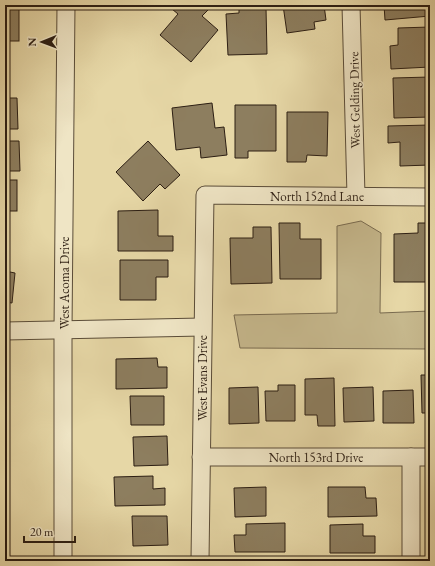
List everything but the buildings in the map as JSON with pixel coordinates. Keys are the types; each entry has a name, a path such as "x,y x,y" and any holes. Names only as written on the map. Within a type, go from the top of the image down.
{"street":[{"name":"West Acoma Drive","path":"63,561 63,330 66,5"},
{"name":"West Gelding Drive","path":"352,5 356,196"},
{"name":"North 152nd Lane","path":"205,195 430,197"},
{"name":"West Evans Drive","path":"200,561 205,195"},
{"path":"5,331 202,327"},
{"name":"North 153rd Drive","path":"201,457 430,457"},
{"path":"411,457 411,561"}],"shaded area":[{"path":"361,221 381,233 380,313 430,311 430,349 240,348 234,315 337,313 337,226"}]}
